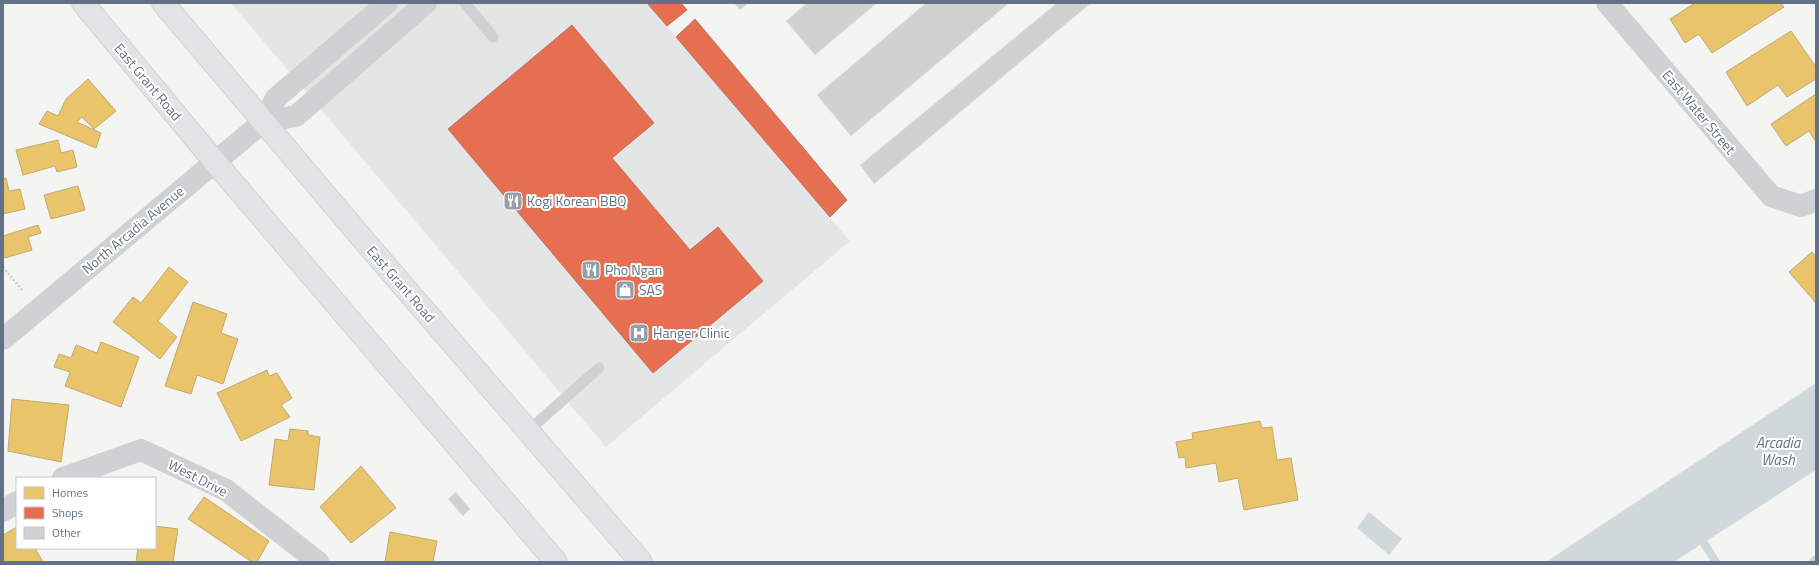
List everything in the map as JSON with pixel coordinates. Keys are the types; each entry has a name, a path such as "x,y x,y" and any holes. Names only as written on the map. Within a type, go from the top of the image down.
{"main road":[{"name":"East Grant Road","path":"83,3 215,162 556,562"},
{"name":"East Grant Road","path":"164,3 263,122 528,431 634,560"}],"street":[{"name":"North Arcadia Avenue","path":"3,339 263,122 276,98 387,3"},
{"name":"North Arcadia Avenue","path":"263,122 296,116 426,3"},
{"name":"East Water Street","path":"1607,3 1771,196 1809,203"},
{"name":"West Drive","path":"66,477 141,450 226,490 318,562"},
{"path":"3,511 16,503"}],"lane":[{"path":"465,3 493,37"},
{"path":"528,431 599,368"}],"path":[{"path":"3,267 39,310"}],"shaded area":[{"path":"231,3 647,3 850,241 606,447"}],"water":[{"name":"Arcadia Wash","path":"1816,383 1816,470 1674,562 1546,562"},
{"path":"1369,512 1402,539 1389,555 1357,528"}],"building: Homes":[{"path":"1695,3 1781,3 1784,7 1712,53 1699,34 1685,43 1670,19"},
{"path":"1791,31 1816,67 1816,79 1787,97 1778,85 1747,106 1726,72"},
{"path":"88,79 116,111 94,129 82,117 77,122 101,133 96,148 39,124 47,111 58,116 66,99"},
{"path":"1816,94 1816,142 1809,131 1786,146 1771,124"},
{"path":"58,140 61,153 73,150 77,167 57,172 55,166 23,175 16,150"},
{"path":"6,178 9,191 20,189 25,209 3,214 3,179"},
{"path":"78,186 85,210 51,219 44,195"},
{"path":"38,225 41,233 28,237 32,250 5,258 3,253 3,236"},
{"path":"1812,252 1816,257 1816,303 1789,272"},
{"path":"169,267 188,282 158,321 177,337 160,359 113,322 133,297 141,303"},
{"path":"193,302 227,314 221,333 238,339 223,384 197,375 191,394 165,386"},
{"path":"101,342 139,357 121,407 65,386 70,372 54,367 59,354 71,358 76,345 97,353"},
{"path":"267,370 269,376 277,373 292,398 281,405 290,417 241,441 217,393"},
{"path":"12,399 69,405 61,462 8,451"},
{"path":"1260,421 1262,428 1272,427 1277,460 1291,458 1298,500 1244,510 1238,478 1219,482 1216,463 1186,468 1185,457 1179,458 1176,442 1193,439 1192,433"},
{"path":"290,429 308,431 308,435 320,437 314,490 269,485 275,439 288,441"},
{"path":"361,466 396,508 351,543 320,507"},
{"path":"204,497 269,541 257,562 252,562 188,519"},
{"path":"156,526 178,529 173,562 136,562 138,549 156,549"},
{"path":"16,528 16,549 36,549 43,562 3,562 3,535"},
{"path":"390,532 437,541 433,562 385,562"}],"building: Shops":[{"path":"647,3 681,3 687,10 667,26"},
{"path":"695,19 847,200 830,217 676,37"},
{"path":"572,25 654,123 612,158 690,250 718,227 763,281 653,373 448,129"}],"building: Other":[{"path":"734,3 748,3 740,10"},
{"path":"807,3 877,3 815,55 786,21"},
{"path":"926,3 1009,3 851,136 817,95"},
{"path":"1057,3 1091,3 874,184 860,165"},
{"path":"456,492 470,509 463,516 448,499"}],"waterway":[{"path":"1698,534 1716,562"}],"place":[{"name":"Kogi Korean BBQ","path":"513,201"},
{"name":"Pho Ngan","path":"591,270"},
{"name":"SAS","path":"625,290"},
{"name":"Hanger Clinic","path":"639,333"}]}
